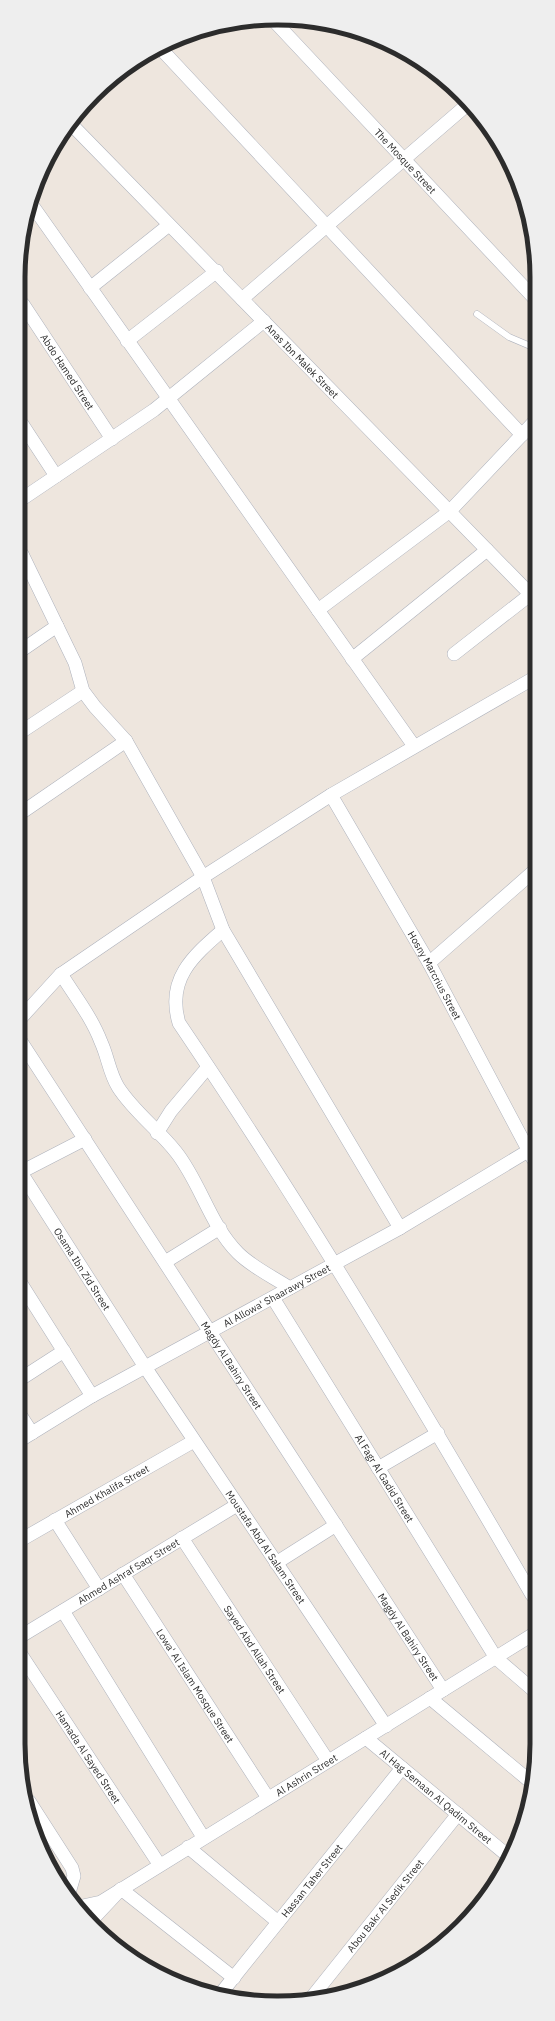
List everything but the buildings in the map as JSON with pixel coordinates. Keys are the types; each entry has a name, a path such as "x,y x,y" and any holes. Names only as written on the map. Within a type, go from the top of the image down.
{"street":[{"name":"The Mosque Street","path":"278,25 530,294"},
{"path":"164,52 522,435"},
{"path":"242,299 464,108"},
{"name":"Anas Ibn Malek Street","path":"75,128 530,594"},
{"path":"35,210 414,746"},
{"path":"90,288 169,225"},
{"path":"128,341 216,271"},
{"name":"Abdo Hamed Street","path":"25,307 112,439"},
{"path":"25,497 112,439 168,398 264,321"},
{"path":"318,610 450,511 530,428"},
{"path":"25,429 56,476"},
{"path":"352,659 487,550"},
{"path":"25,560 75,663 83,691 95,707 126,741 203,878 223,930 400,1228"},
{"path":"454,654 530,597"},
{"path":"25,648 58,626"},
{"path":"25,1014 61,974 203,878 331,795 530,680"},
{"path":"25,729 83,691"},
{"path":"25,810 126,741"},
{"name":"Hosny Marcrius Street","path":"331,795 429,963 530,1149"},
{"path":"429,963 530,875"},
{"path":"223,930 195,955 179,981 174,996 179,1023 334,1265 438,1433 530,1591"},
{"path":"61,974 99,1036 110,1072 118,1088 157,1133 176,1152 220,1228 238,1253 290,1288"},
{"name":"Magdy Al Bahiry Street","path":"25,1048 443,1690"},
{"path":"157,1133 171,1111 208,1067"},
{"path":"25,1169 85,1138"},
{"name":"Al Allowa' Shaarawy Street","path":"25,1437 92,1396 334,1265 530,1154"},
{"name":"Osama Ibn Zid Street","path":"25,1180 145,1367"},
{"path":"165,1262 220,1228"},
{"path":"25,1290 92,1396"},
{"name":"Al Fagr Al Gadid Street","path":"273,1298 496,1658 530,1687"},
{"path":"25,1376 64,1351"},
{"name":"Moustafa Abd Al Salam Street","path":"145,1367 386,1726"},
{"path":"25,1422 32,1433"},
{"path":"378,1468 438,1433"},
{"name":"Ahmed Khalifa Street","path":"25,1538 194,1441"},
{"name":"Ahmed Ashraf Saqr Street","path":"25,1634 238,1505"},
{"path":"55,1520 99,1589"},
{"path":"276,1563 336,1525"},
{"name":"Sayed Abd Allah Street","path":"182,1538 328,1761"},
{"name":"Lowa' Al Islam Mosque Street","path":"124,1574 268,1798"},
{"path":"63,1611 203,1838"},
{"name":"Al Ashrin Street","path":"84,1906 101,1902 159,1864 530,1636"},
{"name":"Hamada Al Sayed Street","path":"25,1661 159,1864"},
{"path":"430,1698 527,1780"},
{"name":"Al Hag Semaan Al Qadim Street","path":"366,1738 505,1853"},
{"name":"Hassan Taher Street","path":"224,1990 402,1768"},
{"path":"34,1809 72,1868 74,1876 71,1888"},
{"name":"Abou Bakr Al Sedik Street","path":"315,1993 458,1814"},
{"path":"188,1847 278,1922"},
{"path":"95,1917 120,1889 234,1978"}],"lane":[{"path":"477,314 509,337 530,346"}]}
